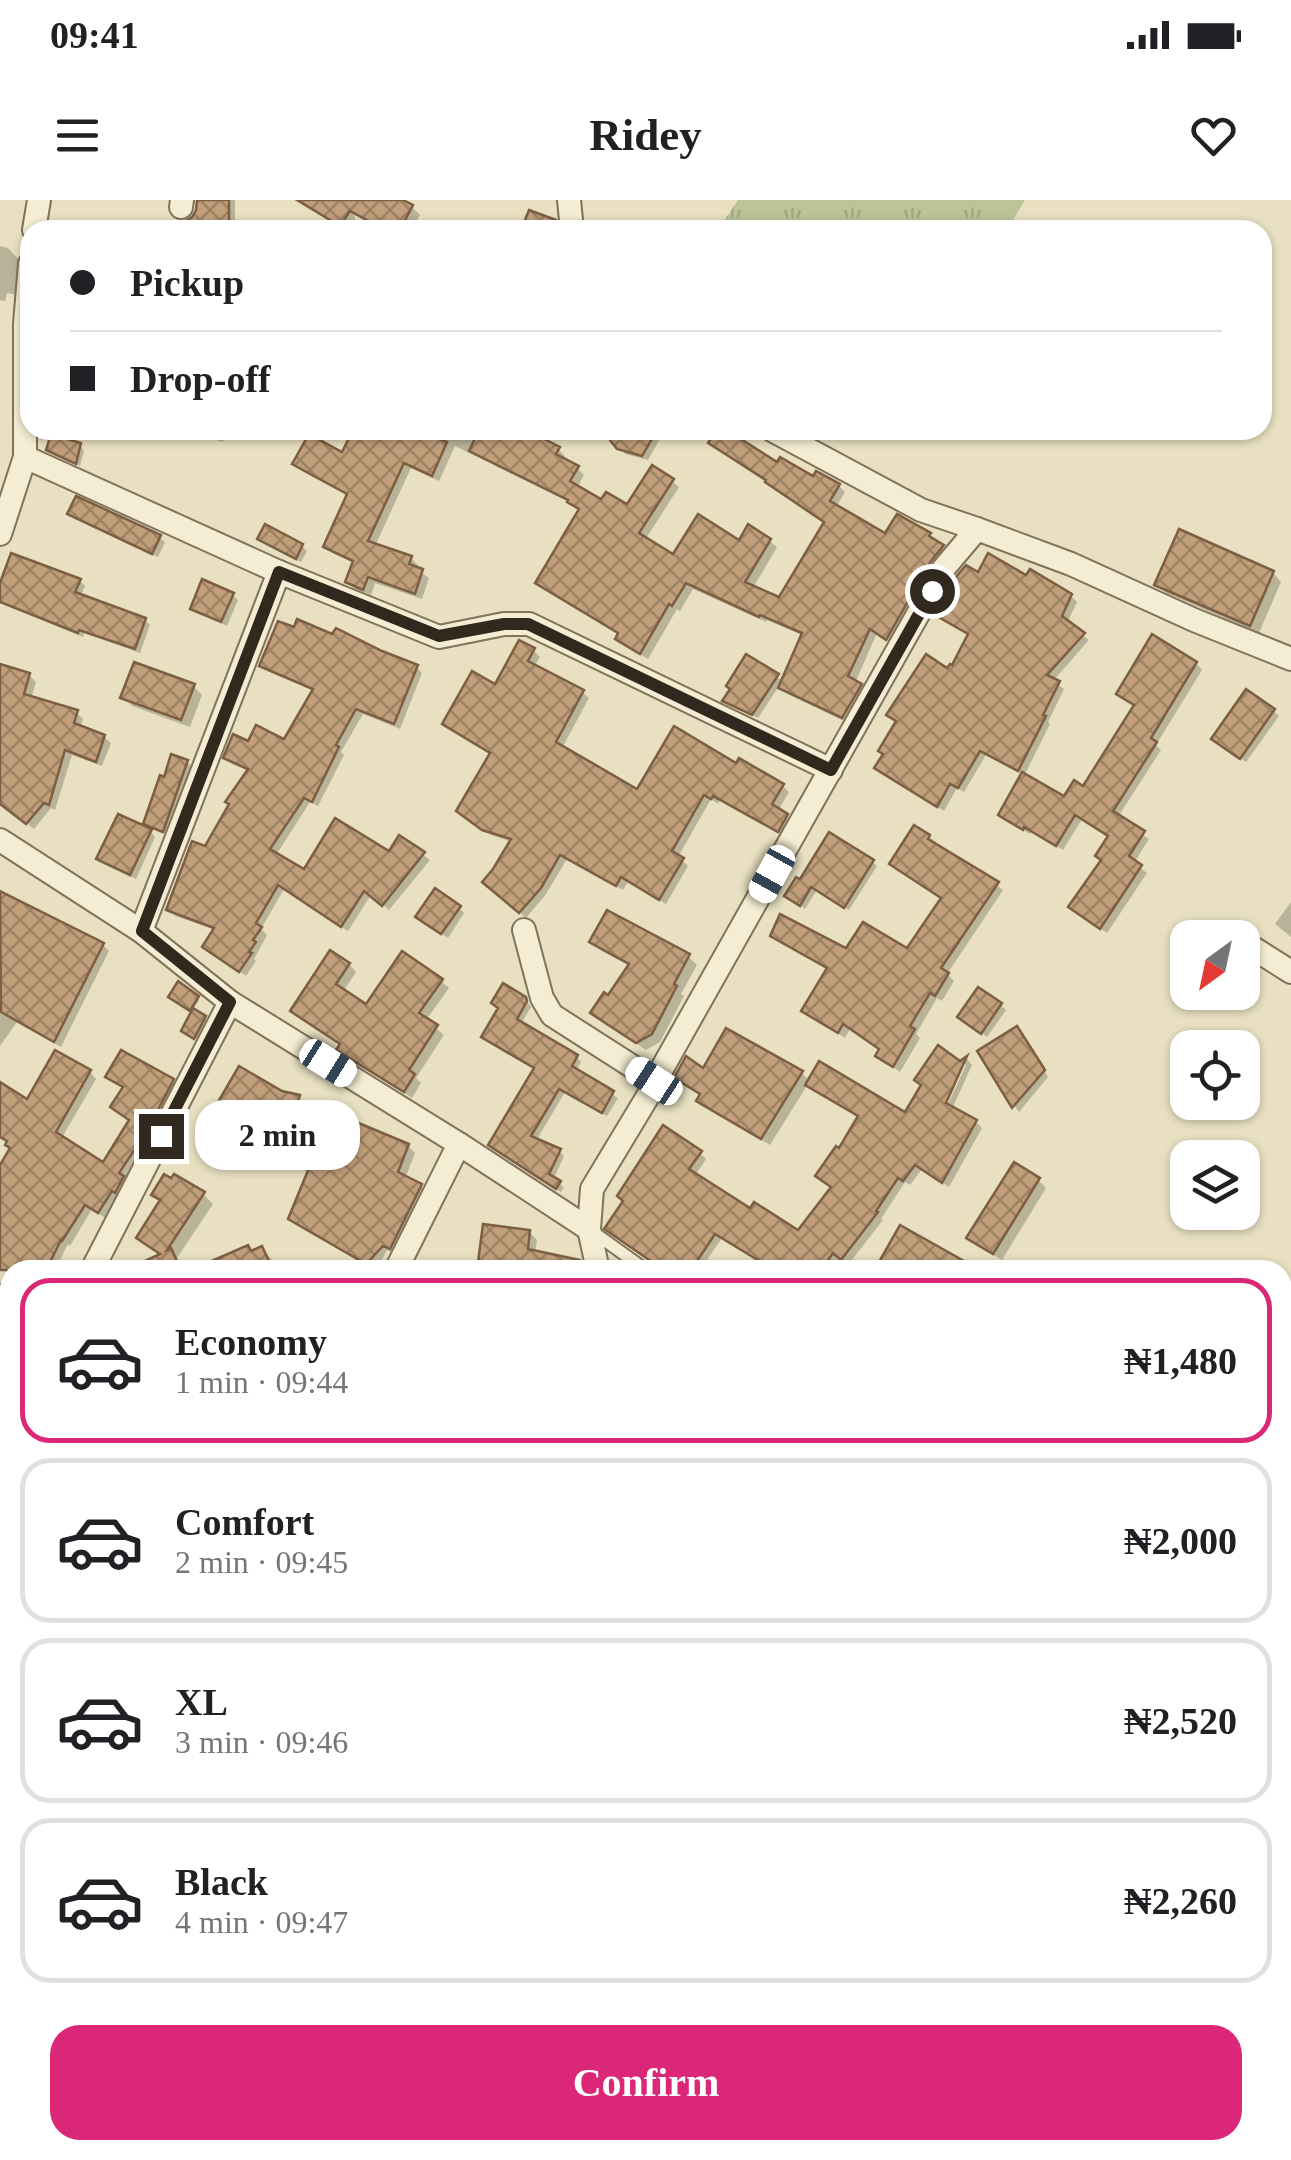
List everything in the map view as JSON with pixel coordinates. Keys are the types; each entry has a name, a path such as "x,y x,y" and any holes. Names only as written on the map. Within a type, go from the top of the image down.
{"street":[{"path":"0,534 25,457 25,440"},
{"path":"790,440 920,510 1071,564 1194,620 1291,658"},
{"path":"25,457 279,572 439,636 504,624 528,624 831,770"},
{"path":"596,1260 590,1230 592,1188 648,1096 944,568 977,528"},
{"path":"142,931 279,572"},
{"path":"0,840 142,931 230,1002 590,1230"},
{"path":"524,930 542,998 552,1014 654,1081"},
{"path":"1260,952 1291,972"},
{"path":"97,1260 230,1002"},
{"path":"401,1260 458,1144"}],"lane":[{"path":"590,1230 632,1260"}],"green space":[{"path":"738,200 1025,200 1013,220 725,220"}],"building":[{"path":"197,200 229,200 229,220 188,220 196,210"},
{"path":"297,200 403,200 413,205 405,220 367,220 350,211 344,220 330,220"},
{"path":"529,210 556,220 525,220"},
{"path":"49,440 81,443 76,464 46,450"},
{"path":"306,440 320,440 342,452 348,440 447,442 432,476 404,463 368,541 412,556 409,564 423,569 415,594 368,577 363,590 345,582 353,561 323,547 347,494 292,464"},
{"path":"474,440 546,440 560,447 556,454 579,466 570,481 601,499 606,492 627,504 652,465 674,479 639,533 673,554 698,514 739,540 748,524 771,539 745,582 779,597 824,522 708,443 710,440 743,440 777,462 780,457 813,476 816,471 840,484 830,501 885,533 897,514 944,545 886,640 870,629 848,676 862,684 842,718 778,688 802,633 686,583 640,654 615,639 618,633 535,583 579,509 469,451"},
{"path":"610,440 651,440 642,456 617,449"},
{"path":"76,496 161,535 152,554 67,514"},
{"path":"265,524 303,544 296,559 257,539"},
{"path":"1179,529 1274,571 1250,626 1154,585"},
{"path":"11,553 81,579 75,592 146,618 135,649 79,630 78,633 0,602 0,583"},
{"path":"988,553 1026,575 1030,569 1072,594 1062,616 1085,633 1047,675 1060,681 1018,771 980,751 958,788 950,784 937,807 874,768 883,754 878,751 896,721 886,715 926,654 947,668 952,665 968,634 935,615 966,565 978,572"},
{"path":"202,579 234,593 221,622 190,609"},
{"path":"297,619 332,634 336,628 418,665 394,724 356,709 312,802 304,798 270,849 304,869 335,818 389,851 399,835 425,852 382,906 364,891 341,927 278,885 256,923 262,927 239,972 202,947 214,928 166,910 192,841 205,846 229,804 225,802 248,769 223,758 233,734 248,741 256,725 284,739 313,689 259,666 278,621 294,627"},
{"path":"1152,634 1197,662 1151,738 1157,742 1113,811 1145,831 1129,856 1142,865 1100,929 1068,907 1101,860 1095,856 1108,836 1075,815 1056,846 998,815 1022,772 1064,796 1074,780 1083,786 1134,705 1116,694"},
{"path":"519,640 535,648 528,661 584,690 556,742 637,789 674,726 736,763 739,758 784,784 772,804 788,814 778,832 713,796 711,799 704,795 672,851 684,858 659,900 621,877 616,886 560,855 541,888 519,913 482,882 511,839 482,830 456,811 490,753 442,724 472,671 495,684"},
{"path":"746,654 779,674 752,715 722,701 730,689 726,686"},
{"path":"134,662 195,684 181,720 120,698"},
{"path":"0,664 30,673 24,694 78,710 74,723 105,735 96,762 65,750 49,805 44,803 26,824 0,804"},
{"path":"1246,689 1275,709 1240,759 1211,739"},
{"path":"171,754 188,760 163,832 143,824"},
{"path":"118,814 152,829 130,875 96,859"},
{"path":"914,825 930,835 928,839 999,882 941,968 949,973 935,996 930,993 910,1026 915,1029 893,1067 875,1056 879,1049 843,1024 838,1033 801,1011 827,968 770,936 780,914 846,948 863,922 907,948 941,898 889,864"},
{"path":"829,832 874,860 844,908 811,887 800,906 784,896 796,877 800,879"},
{"path":"435,888 461,906 441,934 415,917"},
{"path":"0,891 104,943 54,1042 1,1012"},
{"path":"607,910 690,954 652,1034 636,1043 590,1013 629,964 589,942"},
{"path":"330,950 350,963 336,984 366,1004 402,951 443,979 419,1013 438,1025 409,1070 415,1074 404,1092 336,1050 340,1044 290,1011"},
{"path":"178,981 199,996 190,1011 168,997"},
{"path":"503,983 526,997 517,1019 578,1055 572,1066 614,1091 602,1113 559,1089 531,1136 561,1149 549,1174 561,1181 556,1189 488,1145 534,1068 481,1037 498,1008 491,1003"},
{"path":"978,987 1002,1003 981,1034 957,1017"},
{"path":"193,1008 206,1016 194,1039 181,1031"},
{"path":"1017,1026 1045,1070 1012,1108 977,1051"},
{"path":"726,1028 803,1071 761,1139 696,1101 700,1094 674,1078 686,1056 703,1068"},
{"path":"938,1045 960,1061 967,1056 946,1103 977,1120 942,1183 915,1165 903,1181 898,1178 841,1260 833,1253 828,1260 758,1260 715,1234 698,1260 649,1260 604,1229 623,1201 617,1196 663,1125 702,1151 689,1169 750,1208 754,1202 798,1230 831,1187 815,1176 836,1146 839,1148 858,1116 805,1085 819,1061 905,1112 921,1085 914,1080"},
{"path":"55,1050 91,1070 56,1132 103,1162 129,1120 110,1107 123,1087 105,1077 121,1050 174,1079 119,1173 124,1176 115,1193 112,1191 98,1213 85,1205 51,1260 0,1260 0,1165 10,1148 0,1137 0,1082 27,1099"},
{"path":"239,1066 282,1091 300,1095 292,1126 252,1117 236,1144 204,1126"},
{"path":"332,1112 409,1144 398,1172 422,1184 390,1249 383,1246 370,1260 359,1260 288,1219"},
{"path":"1014,1162 1040,1178 993,1254 966,1238"},
{"path":"164,1174 171,1178 174,1174 205,1192 167,1250 171,1248 176,1260 147,1260 160,1254 136,1238 160,1200 151,1195"},
{"path":"483,1224 530,1230 528,1249 580,1260 478,1260"},
{"path":"900,1225 962,1260 880,1260"},
{"path":"248,1245 251,1251 262,1246 268,1260 214,1260"}],"route":[{"path":"161,1136 230,1002 142,931 279,572 439,636 504,624 528,624 831,770 932,591"}]}
